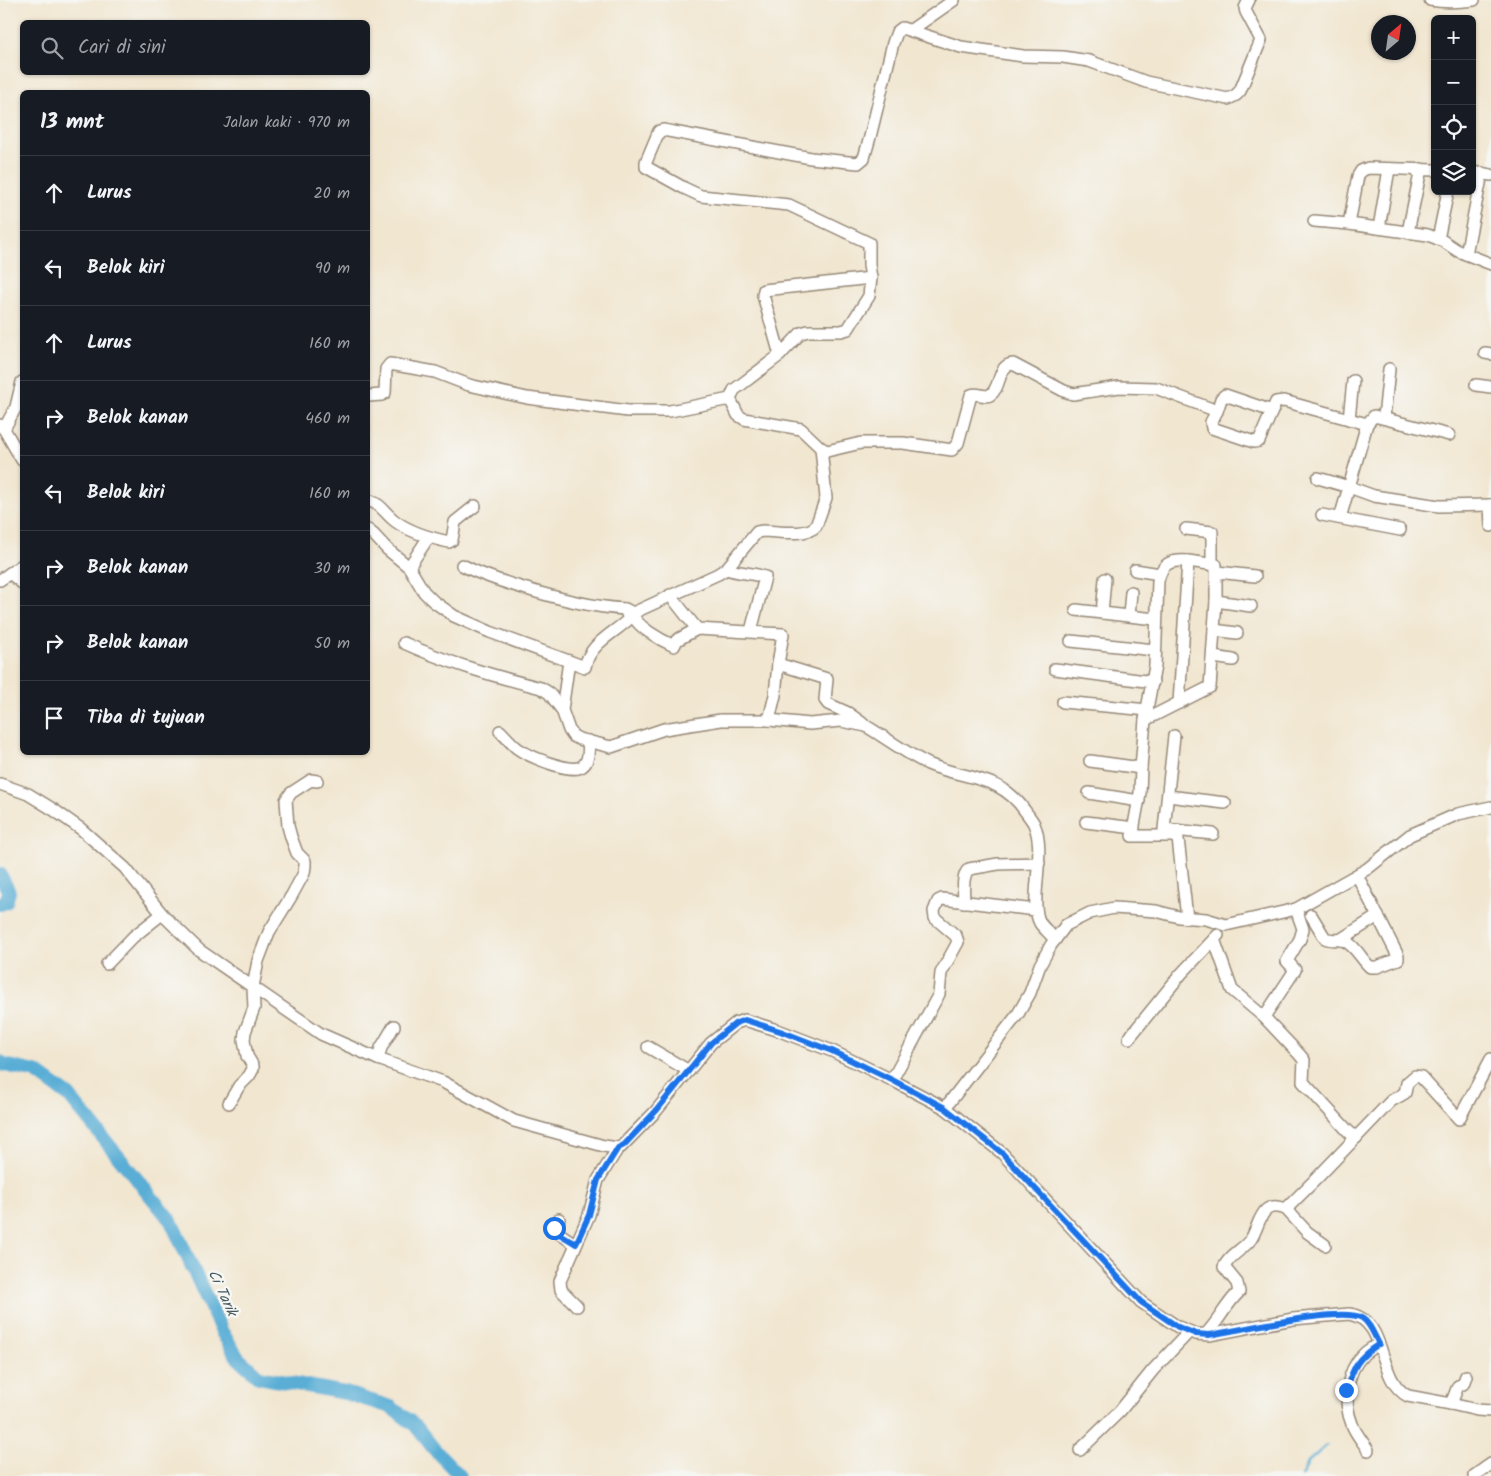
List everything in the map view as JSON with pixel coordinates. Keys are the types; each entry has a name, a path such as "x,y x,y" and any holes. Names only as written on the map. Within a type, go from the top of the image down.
{"street":[{"path":"911,30 954,0"},
{"path":"730,399 734,390 780,354 797,336 804,332 841,331 848,329 869,296 871,285 869,265 870,244 785,204 701,196 646,167 646,162 658,134 663,130 811,158 858,163 864,158 896,33 901,29 911,30 961,47 1023,56 1063,57 1089,61 1146,82 1228,99 1240,91 1261,43 1260,35 1246,12 1245,8 1249,0"},
{"path":"1430,0 1454,3 1474,0"},
{"path":"1349,224 1359,173 1364,169 1431,170"},
{"path":"1379,228 1389,169"},
{"path":"1408,232 1421,169"},
{"path":"1466,254 1482,173"},
{"path":"1438,239 1447,195"},
{"path":"1314,221 1349,224 1428,236 1491,264"},
{"path":"780,354 763,295 764,290 870,278"},
{"path":"370,396 385,393 386,369 390,364 434,372 469,385 527,398 610,409 670,411 730,399"},
{"path":"730,399 738,415 744,419 801,429 821,448 827,451 861,443 903,443 952,450 958,443 971,395 976,393 987,396 991,394 998,384 1004,368 1010,364 1072,394 1119,387 1156,388 1217,411"},
{"path":"1384,418 1389,369"},
{"path":"1349,419 1353,381"},
{"path":"1476,385 1491,387"},
{"path":"1272,411 1226,395 1221,399 1211,422 1212,428 1254,442 1259,441 1276,402 1284,401 1367,424"},
{"path":"20,397 11,418 2,427 20,457"},
{"path":"1340,518 1367,424 1374,416 1449,435"},
{"path":"462,565 480,574 558,599 629,611 670,595 726,569 757,532 806,532 816,526 826,498 821,448"},
{"path":"1318,478 1349,486 1374,496 1439,506 1490,505 1491,526"},
{"path":"370,501 379,504 396,522 428,538 451,542 455,522 475,506"},
{"path":"1322,515 1400,530"},
{"path":"1063,702 1147,715 1179,703 1210,687 1216,602 1212,532 1186,529"},
{"path":"370,532 409,567 424,592 454,616 498,636 585,667 586,660 599,642 629,619 629,611"},
{"path":"409,567 428,538"},
{"path":"1179,703 1188,561"},
{"path":"1212,834 1177,833 1132,836 1139,801 1140,768 1153,682 1160,574 1165,565 1172,562 1188,561 1255,576"},
{"path":"0,580 20,566"},
{"path":"726,569 765,577 752,631"},
{"path":"1135,570 1160,574"},
{"path":"10,573 20,581"},
{"path":"1102,613 1106,579"},
{"path":"1129,616 1131,592"},
{"path":"670,595 697,629"},
{"path":"1216,602 1251,606"},
{"path":"1076,610 1156,620"},
{"path":"629,611 634,620 674,646 677,640 697,629 783,634 775,695 769,720"},
{"path":"1214,630 1237,633"},
{"path":"1071,641 1154,650"},
{"path":"404,643 470,669 541,688 548,693 562,710 573,736 611,747 664,729 686,724 721,720 769,720 810,724 841,721 866,726"},
{"path":"1212,658 1232,660"},
{"path":"562,710 569,660"},
{"path":"778,664 828,679 826,700 828,704 848,713 926,762 944,770 972,776 1006,790 1018,800 1034,824 1038,845 1039,863 1036,910 1040,923 1055,940"},
{"path":"1055,669 1153,682"},
{"path":"500,731 510,742 524,752 570,770 581,768 584,765 589,753 588,741"},
{"path":"1174,736 1164,829 1177,833"},
{"path":"1090,761 1140,768"},
{"path":"229,1103 239,1086 253,1069 247,1056 244,1040 254,1008 253,987 258,962 269,932 304,873 305,861 296,852 288,826 286,800 291,793 311,780 317,781"},
{"path":"0,784 28,794 81,829 125,868 162,914 198,950 321,1034 443,1082 514,1121 618,1148"},
{"path":"1089,793 1139,801"},
{"path":"1168,796 1225,804"},
{"path":"945,1108 1018,1014 1030,993 1040,965 1066,925 1090,913 1114,908 1156,911 1187,918 1206,919 1226,925 1296,909 1367,869 1410,835 1458,814 1491,807"},
{"path":"1086,822 1134,828"},
{"path":"1177,833 1187,918"},
{"path":"964,902 965,878 966,872 969,869 998,864 1039,863"},
{"path":"1340,940 1354,948 1372,968 1377,968 1398,959 1357,875"},
{"path":"892,1080 939,994 941,972 958,942 956,936 935,918 936,903 942,899 1036,910"},
{"path":"1264,1016 1296,970 1287,961 1300,939 1303,929 1296,909"},
{"path":"107,964 133,937 162,914"},
{"path":"1311,915 1325,938 1334,941 1340,940 1378,916"},
{"path":"1129,1038 1181,974 1226,925"},
{"path":"1214,938 1232,990 1264,1016 1304,1060 1303,1082 1356,1138"},
{"path":"577,1306 561,1290 560,1286 562,1276 589,1215 598,1180 618,1148 624,1145 656,1111 711,1043 736,1023 745,1020 832,1051 945,1108 1002,1153 1141,1302 1167,1321 1192,1333 1209,1335 1293,1319 1356,1315 1366,1321 1379,1344 1391,1378 1402,1393 1408,1396 1477,1410 1491,1411"},
{"path":"378,1058 381,1048 394,1026"},
{"path":"648,1047 689,1071"},
{"path":"1286,1209 1391,1101 1398,1095 1405,1093 1408,1083 1415,1076 1421,1077 1459,1119 1491,1059"},
{"path":"1080,1450 1120,1411 1148,1376 1192,1333 1206,1334 1232,1298 1239,1292 1237,1283 1224,1267 1228,1259 1250,1240 1262,1213 1276,1205 1286,1209 1307,1232 1325,1245"},
{"path":"558,1219 554,1230 576,1244"},
{"path":"1368,1450 1352,1424 1346,1390 1353,1370 1363,1354 1379,1344"},
{"path":"1451,1404 1458,1386 1463,1384 1466,1376"},
{"path":"1474,1476 1491,1464"}],"waterway":[{"name":"Ci Tarik","path":"0,874 9,892 6,902 0,904"},
{"name":"Ci Tarik","path":"0,1062 4,1065 36,1072 69,1096 171,1221 222,1332 238,1358 259,1377 345,1393 391,1407 415,1425 434,1449 460,1476"},
{"path":"1301,1476 1309,1461 1327,1445"}],"route":[{"path":"554,1228 556,1232 576,1244 589,1215 598,1180 618,1148 624,1145 656,1111 711,1043 736,1023 745,1020 832,1051 945,1108 1002,1153 1141,1302 1178,1327 1196,1334 1209,1335 1293,1319 1349,1314 1362,1318 1368,1324 1379,1344 1363,1354 1353,1370 1346,1390"}]}
